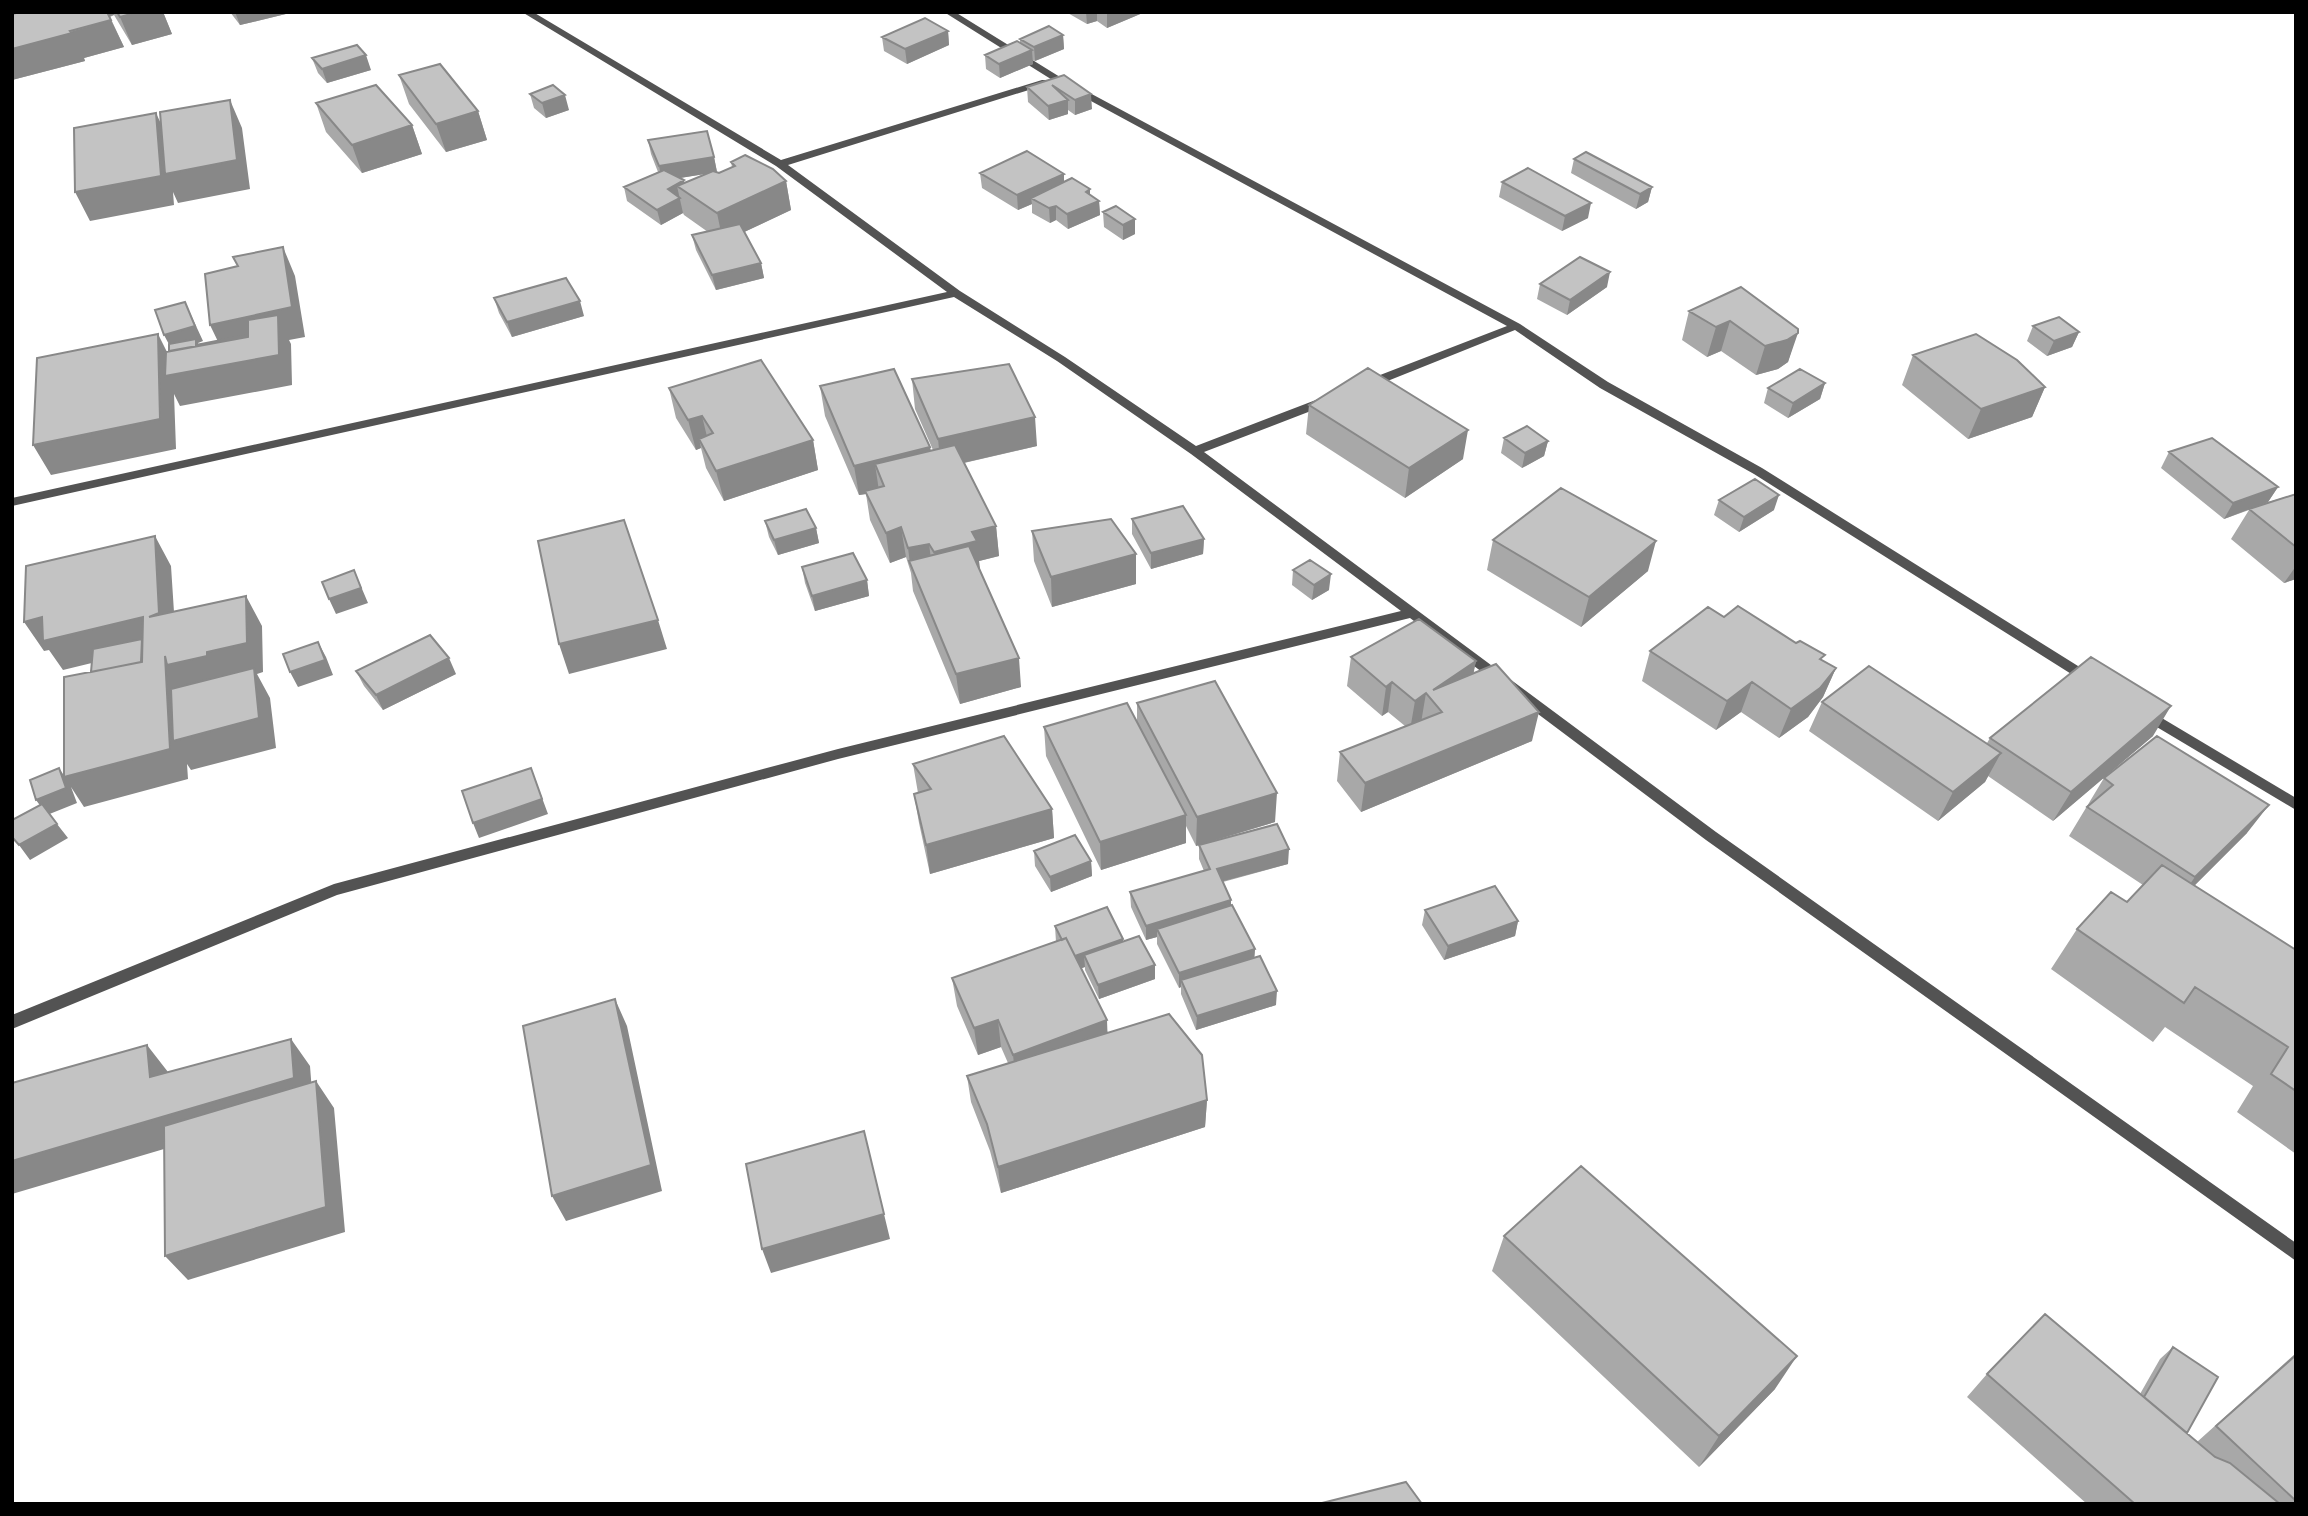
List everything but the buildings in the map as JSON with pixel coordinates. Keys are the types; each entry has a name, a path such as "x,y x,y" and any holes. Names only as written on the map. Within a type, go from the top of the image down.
{"street":[{"path":"526,12 780,164 956,293 1062,359 1195,452 1711,836 2296,1253"},
{"path":"948,12 1057,79 1516,326 1604,384 1758,471 2101,687"},
{"path":"780,164 1057,79"},
{"path":"12,502 956,293"},
{"path":"1349,391 1516,326"},
{"path":"1195,452 1336,397"},
{"path":"12,1022 334,890 838,754 1411,613"},
{"path":"2135,707 2296,805"}]}
